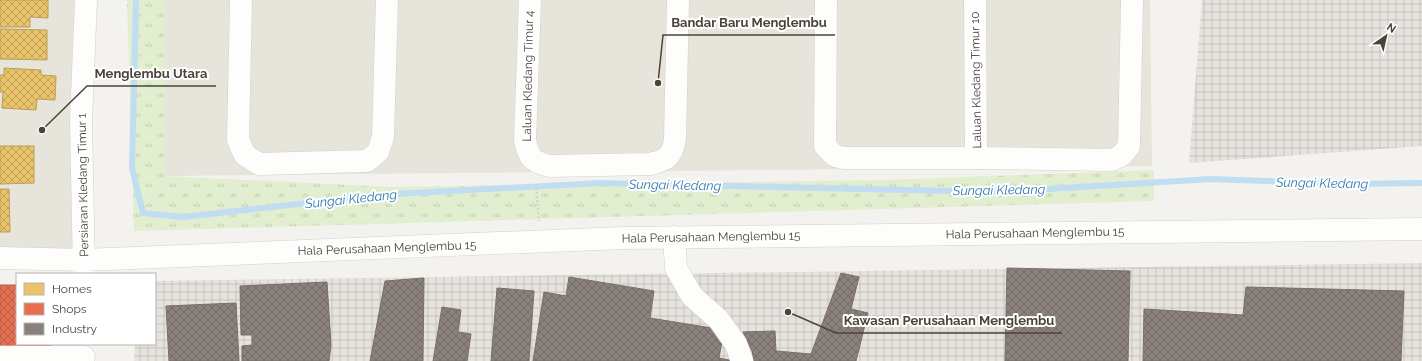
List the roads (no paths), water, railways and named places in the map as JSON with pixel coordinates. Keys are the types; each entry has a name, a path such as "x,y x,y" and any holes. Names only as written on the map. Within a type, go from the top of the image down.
{"street":[{"name":"Persiaran Kledang Timur 1","path":"84,267 81,120 86,0"},
{"path":"241,0 238,140 245,155 259,164 367,161 378,152 383,136 387,0"},
{"name":"Laluan Kledang Timur 4","path":"530,0 525,140 528,154 535,162 549,166 650,164 664,160 673,151 675,139 678,0"},
{"path":"826,0 825,146 835,156 844,158 976,158"},
{"name":"Laluan Kledang Timur 10","path":"975,0 976,158 1112,160 1122,155 1129,146 1132,0"},
{"name":"Hala Perusahaan Menglembu 15","path":"0,258 84,267 674,237 1422,229"},
{"path":"674,237 676,268 692,296 719,320 736,344 742,361"},
{"path":"0,357 84,354"}],"waterway":[{"name":"Sungai Kledang","path":"136,0 132,168 143,213 183,217 377,195 600,183 998,192 1211,179 1348,184 1422,183"}],"place":[{"name":"Bandar Baru Menglembu","path":"658,83"},
{"name":"Menglembu Utara","path":"42,130"},
{"name":"Kawasan Perusahaan Menglembu","path":"788,312"}]}
